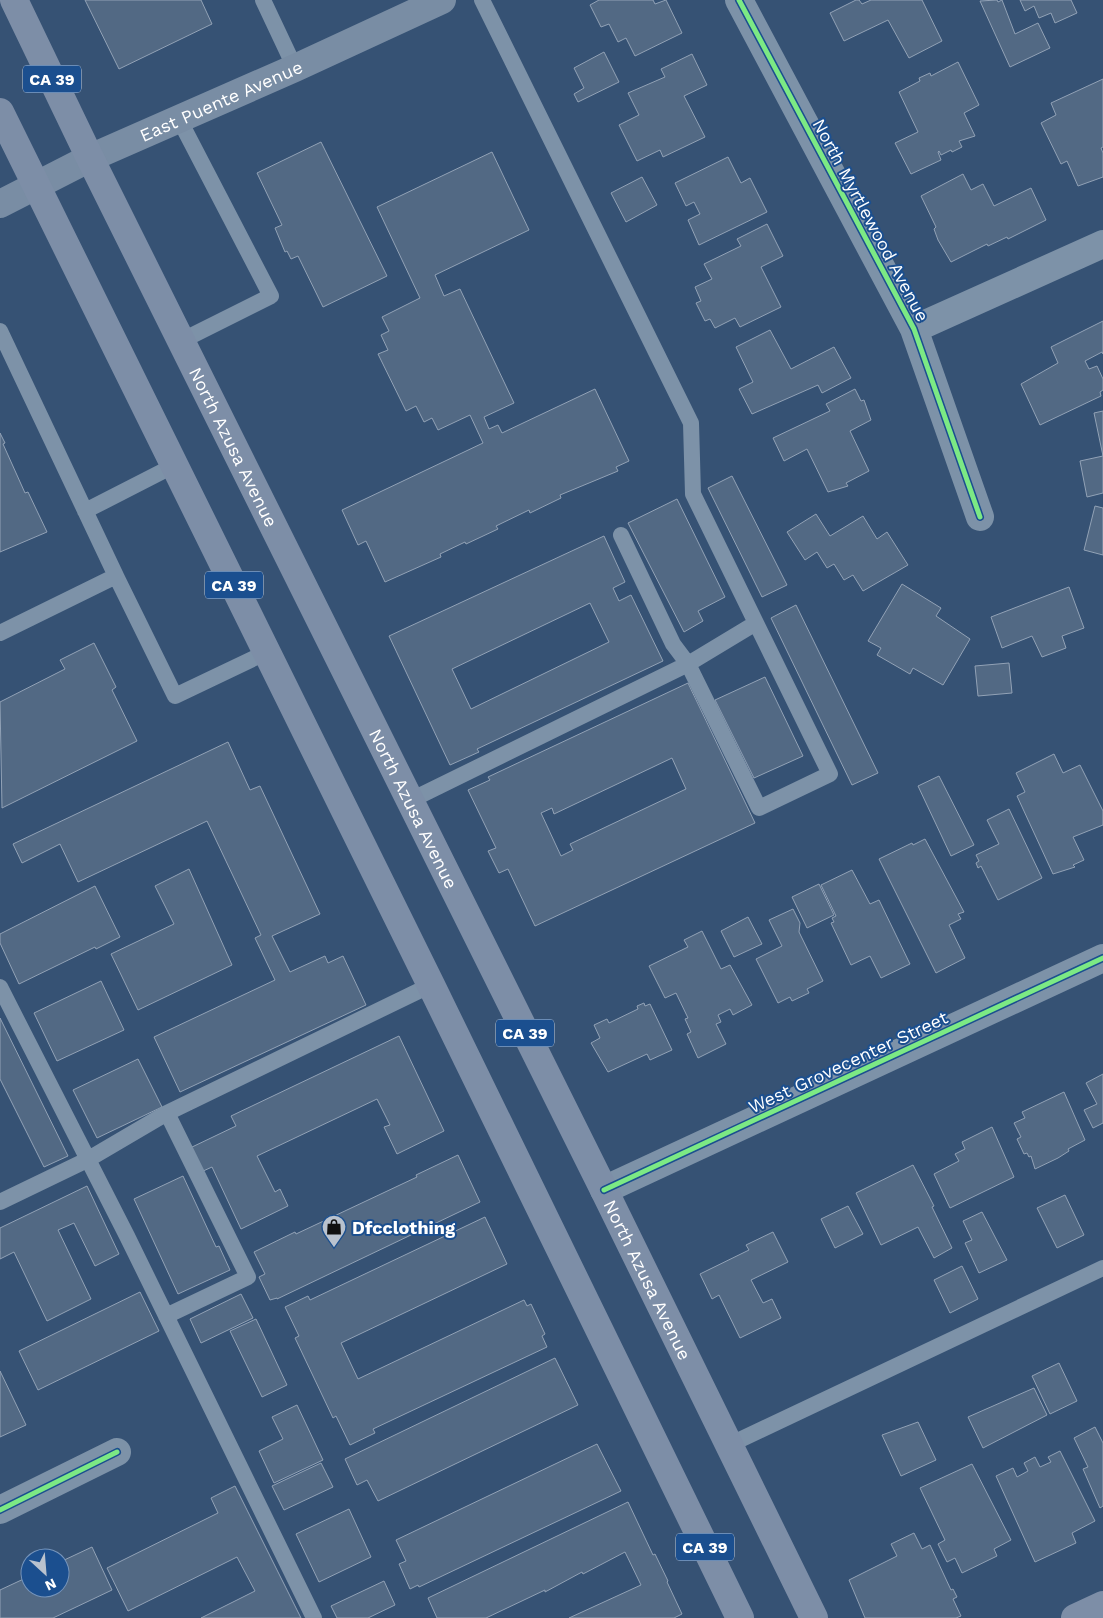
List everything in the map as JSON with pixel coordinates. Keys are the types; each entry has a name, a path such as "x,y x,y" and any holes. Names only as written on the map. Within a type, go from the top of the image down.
{"main road":[{"name":"North Azusa Avenue","path":"14,0 90,158 604,1190 814,1618"},
{"name":"East Puente Avenue","path":"0,204 90,158 442,0"},
{"name":"CA 39","path":"0,112 740,1618"},
{"path":"1075,1618 1103,1605"}],"street":[{"name":"North Myrtlewood Avenue","path":"739,0 914,329 980,517"},
{"path":"914,329 1103,244"},
{"name":"West Grovecenter Street","path":"604,1190 1103,958"},
{"path":"0,1510 117,1452"}],"lane":[{"path":"263,0 294,68"},
{"path":"482,0 691,422 693,494 830,774 759,808 688,664 673,644 621,535"},
{"path":"178,119 271,296 181,341"},
{"path":"0,331 175,696 267,652"},
{"path":"85,511 174,466"},
{"path":"0,633 116,576"},
{"path":"409,800 688,664 756,623"},
{"path":"0,1202 87,1160 167,1113 431,986"},
{"path":"0,987 166,1316 314,1618"},
{"path":"166,1316 248,1277 167,1113"},
{"path":"728,1445 1103,1268"}],"building":[{"path":"85,0 201,0 212,24 119,69"},
{"path":"599,0 653,0 655,4 666,0 682,33 635,56 626,38 618,42 609,24 601,27 590,5"},
{"path":"859,0 862,4 871,0 922,0 942,41 909,58 888,20 844,41 830,13"},
{"path":"997,0 998,2 1002,0 1015,34 1038,23 1050,48 1010,67 980,1"},
{"path":"1020,0 1071,0 1077,13 1055,23 1051,13 1039,18 1034,6 1025,11"},
{"path":"604,52 619,82 578,102 574,94 584,88 574,68"},
{"path":"692,54 707,85 684,96 705,137 663,157 660,150 637,161 619,125 639,115 628,93 665,77 661,69"},
{"path":"958,62 979,105 964,113 975,136 959,141 962,147 952,152 951,150 941,155 939,151 941,160 911,174 895,143 918,132 899,92 920,81 919,78 930,73 931,76"},
{"path":"1103,79 1103,147 1101,148 1103,153 1103,177 1078,186 1067,161 1061,164 1041,123 1056,115 1051,103"},
{"path":"321,142 387,276 323,307 298,256 291,259 287,251 285,252 275,228 282,225 257,173"},
{"path":"492,152 529,230 435,275 444,296 460,289 514,403 484,417 489,429 498,425 502,433 595,389 629,461 616,467 618,471 560,495 561,498 530,513 529,510 496,526 498,529 466,544 465,542 440,554 441,557 385,582 366,541 358,545 342,510 483,443 470,415 438,430 432,418 424,422 416,406 406,411 378,354 388,350 381,335 389,331 382,317 420,298 377,207"},
{"path":"728,157 741,183 750,178 767,212 699,245 688,220 700,214 694,202 686,206 675,183"},
{"path":"963,174 971,190 983,184 994,206 1031,188 1046,220 1008,239 1007,237 988,246 987,244 951,262 938,240 934,229 936,227 921,196"},
{"path":"642,177 657,205 626,222 611,193"},
{"path":"767,224 783,256 761,267 781,307 740,327 735,318 715,328 710,319 705,321 696,303 701,301 695,287 712,279 704,264 741,246 737,239"},
{"path":"1103,321 1103,354 1102,352 1085,361 1089,369 1097,366 1103,379 1101,396 1040,425 1021,384 1058,363 1051,347"},
{"path":"770,330 791,369 834,347 851,378 822,393 818,385 752,414 739,389 753,382 736,347"},
{"path":"855,389 861,401 864,400 871,420 850,431 869,471 846,483 848,486 828,492 807,449 784,461 773,438 830,411 826,404"},
{"path":"1103,411 1103,456 1094,413"},
{"path":"0,433 25,493 28,492 47,532 0,552"},
{"path":"1103,456 1103,493 1087,497 1080,461"},
{"path":"732,476 787,585 762,597 708,488"},
{"path":"677,499 725,597 698,611 703,621 684,632 628,523"},
{"path":"1095,506 1103,508 1103,555 1084,550"},
{"path":"816,514 830,536 863,516 877,539 887,532 908,565 863,591 853,575 844,580 834,564 827,568 817,552 805,560 787,532"},
{"path":"604,536 625,582 613,588 619,601 631,595 663,661 477,749 479,752 450,765 389,636","holes":["590,603 609,642 471,709 452,669"]},
{"path":"902,584 941,608 936,616 970,639 943,685 913,668 910,674 877,655 881,648 868,641"},
{"path":"1069,587 1084,628 1062,636 1066,648 1042,657 1032,636 1002,648 991,617"},
{"path":"796,605 878,773 852,785 771,618"},
{"path":"94,643 116,687 112,690 137,741 2,808 0,702 65,669 60,660"},
{"path":"1009,663 1012,693 978,696 975,666"},
{"path":"765,677 803,756 754,778 715,700"},
{"path":"688,683 755,823 535,926 508,869 499,873 488,851 496,848 468,790 490,780 488,777","holes":["672,758 686,789 570,844 573,850 561,856 541,813 552,808 554,814"]},
{"path":"228,742 250,790 260,786 320,914 272,936 290,972 325,956 328,963 343,956 366,1005 180,1092 154,1037 275,980 255,938 261,935 207,821 78,882 60,844 22,863 13,844"},
{"path":"1054,754 1063,773 1080,765 1103,811 1103,825 1073,837 1084,860 1073,865 1075,867 1053,874 1017,796 1025,792 1016,773"},
{"path":"939,776 974,845 951,856 918,786"},
{"path":"1009,809 1042,878 998,900 981,866 978,868 976,863 979,861 976,855 999,844 987,820"},
{"path":"925,839 964,912 958,914 961,919 949,925 965,958 936,973 879,859 912,843 913,845"},
{"path":"189,869 232,965 138,1010 111,954 174,924 155,886"},
{"path":"852,870 870,904 879,900 910,964 881,978 870,956 851,965 831,923 834,922 832,918 836,916 821,885"},
{"path":"819,884 834,915 807,928 792,897"},
{"path":"95,886 120,937 19,984 0,943 0,934"},
{"path":"793,909 800,923 799,932 823,981 807,989 809,993 792,1001 790,997 778,1003 756,959 782,946 769,920"},
{"path":"748,917 762,944 734,957 721,931"},
{"path":"702,931 721,969 730,965 752,1005 733,1015 730,1009 718,1015 721,1022 716,1024 726,1044 698,1058 687,1034 691,1032 685,1019 688,1018 676,993 665,998 649,966 688,947 684,940"},
{"path":"101,981 124,1030 57,1061 34,1013"},
{"path":"644,1003 645,1006 650,1004 672,1050 650,1060 647,1054 608,1072 591,1043 600,1038 594,1025 607,1019 609,1023 638,1009 637,1006"},
{"path":"0,1018 68,1156 44,1167 0,1079"},
{"path":"399,1036 444,1131 397,1154 384,1127 390,1125 377,1099 257,1156 275,1192 280,1189 288,1206 241,1229 212,1167 201,1172 190,1148 236,1126 231,1116"},
{"path":"138,1059 162,1107 97,1138 73,1090"},
{"path":"1103,1074 1103,1123 1093,1128 1084,1110 1097,1104 1086,1083"},
{"path":"1064,1092 1085,1140 1068,1149 1069,1151 1058,1158 1035,1169 1031,1156 1029,1157 1027,1153 1024,1154 1017,1139 1021,1137 1014,1123 1025,1118 1022,1112"},
{"path":"992,1127 1014,1177 950,1208 934,1174 959,1161 955,1154 965,1149 962,1142"},
{"path":"458,1155 480,1202 277,1299 270,1300 259,1277 265,1274 254,1252 417,1177 416,1175"},
{"path":"913,1165 934,1206 932,1207 952,1248 934,1258 918,1227 881,1245 856,1193"},
{"path":"183,1176 216,1247 219,1246 230,1270 178,1294 134,1199"},
{"path":"87,1186 119,1254 95,1266 74,1223 58,1230 91,1299 47,1321 14,1252 0,1259 0,1228"},
{"path":"1065,1195 1084,1235 1057,1248 1037,1208"},
{"path":"848,1206 863,1234 835,1248 821,1219"},
{"path":"982,1212 1007,1260 979,1273 965,1243 972,1240 963,1221"},
{"path":"485,1217 507,1264 341,1343 358,1379 524,1300 527,1306 531,1304 545,1334 542,1336 547,1347 373,1429 375,1433 350,1445 336,1416 333,1418 295,1338 299,1336 285,1307 308,1296 310,1300"},
{"path":"773,1232 788,1262 751,1280 763,1303 772,1299 781,1318 740,1338 719,1295 712,1299 700,1274 749,1250 746,1245"},
{"path":"962,1266 978,1299 950,1313 934,1280"},
{"path":"140,1292 159,1331 38,1390 19,1351"},
{"path":"241,1294 253,1318 201,1343 190,1319"},
{"path":"256,1319 287,1385 262,1397 230,1331"},
{"path":"555,1358 578,1405 378,1501 367,1480 357,1485 345,1459"},
{"path":"1059,1363 1077,1401 1050,1414 1032,1376"},
{"path":"0,1371 26,1425 0,1437"},
{"path":"1034,1388 1047,1415 983,1448 968,1417"},
{"path":"297,1405 323,1460 274,1483 259,1451 283,1439 272,1417"},
{"path":"918,1422 936,1460 901,1476 882,1435"},
{"path":"1095,1427 1103,1443 1103,1506 1100,1508 1083,1469 1088,1467 1074,1438"},
{"path":"597,1444 621,1491 419,1587 418,1585 410,1589 399,1564 406,1561 396,1540"},
{"path":"1060,1451 1095,1521 1072,1533 1076,1543 1035,1562 996,1476 1013,1468 1017,1477 1028,1471 1024,1463 1035,1457 1040,1467 1051,1462 1048,1457"},
{"path":"321,1463 333,1487 284,1510 272,1486"},
{"path":"972,1464 1011,1540 994,1549 997,1556 962,1573 955,1558 947,1562 938,1544 945,1540 920,1488"},
{"path":"235,1486 301,1618 201,1618 255,1591 237,1557 128,1611 107,1568 218,1513 211,1498"},
{"path":"628,1502 653,1555 655,1554 682,1614 674,1618 569,1618 641,1585 625,1552 583,1574 582,1572 545,1592 545,1590 486,1618 437,1618 428,1598"},
{"path":"349,1509 371,1557 319,1582 296,1534"},
{"path":"914,1533 922,1549 930,1545 951,1590 953,1589 957,1597 953,1599 961,1616 956,1618 865,1618 849,1580 897,1556 891,1544"},
{"path":"92,1547 112,1590 53,1618 0,1618 0,1590 20,1581 20,1598 70,1598 70,1557"},
{"path":"384,1581 395,1605 368,1618 337,1618 331,1606"}],"cycle path":[{"path":"739,0 914,329 980,517"},
{"path":"604,1190 1103,958"},
{"path":"0,1510 117,1452"}],"place":[{"name":"Dfcclothing","path":"334,1248"}]}
